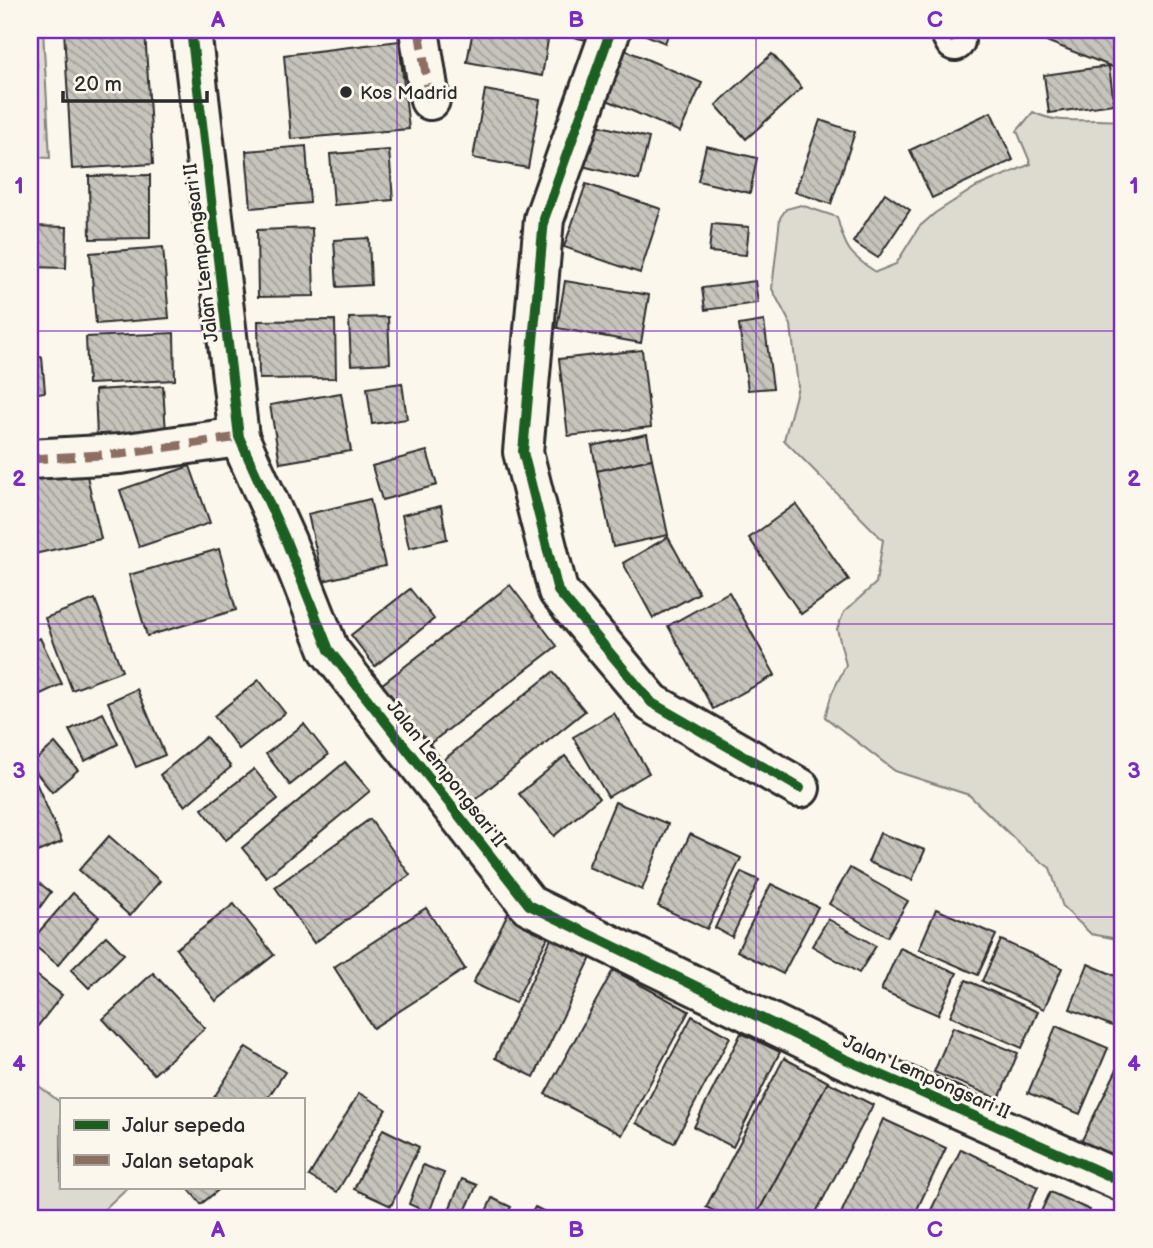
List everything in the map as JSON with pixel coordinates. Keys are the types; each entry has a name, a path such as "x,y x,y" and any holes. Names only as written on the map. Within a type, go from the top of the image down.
{"street":[{"name":"Jalan Lempongsari II","path":"191,30 239,438 286,541 329,650 529,905 843,1058 1123,1182"},
{"path":"419,30 430,100"},
{"path":"611,30 544,219 523,452 529,477 558,591 652,703 800,788"},
{"path":"30,459 120,454 239,438"}],"green space":[{"path":"30,30 43,30 50,158 30,157"},
{"path":"1033,112 1055,119 1123,122 1123,940 1091,934 1063,907 1050,868 1025,849 969,795 895,771 825,717 832,693 846,665 837,629 844,612 876,583 883,540 784,440 798,387 791,325 772,289 780,218 786,209 801,205 837,217 849,250 876,272 896,264 919,227 935,213 976,187 1031,164 1017,131"},
{"path":"30,1079 60,1102 60,1188 127,1188 95,1218 30,1218"}],"building":[{"path":"64,30 145,30 153,164 72,169"},
{"path":"473,30 494,30 548,40 542,76 467,62"},
{"path":"542,30 593,30 591,41"},
{"path":"634,30 670,30 665,43"},
{"path":"1018,30 1123,30 1123,71"},
{"name":"Kos Madrid","path":"399,41 409,129 291,139 284,55"},
{"path":"621,48 702,83 680,132 600,97"},
{"path":"772,54 802,88 746,139 716,105"},
{"path":"1109,66 1114,104 1049,113 1044,75"},
{"path":"485,90 540,100 528,168 473,158"},
{"path":"991,112 1013,160 932,198 910,150"},
{"path":"820,120 855,132 831,204 795,192"},
{"path":"593,124 649,138 639,180 582,166"},
{"path":"306,146 310,203 251,208 246,151"},
{"path":"706,146 757,158 750,193 698,181"},
{"path":"389,150 393,200 334,205 330,154"},
{"path":"150,175 150,238 90,239 89,176"},
{"path":"586,184 661,209 640,273 564,247"},
{"path":"885,193 910,210 878,258 853,242"},
{"path":"712,224 749,227 746,255 709,252"},
{"path":"30,226 67,227 66,268 30,267"},
{"path":"312,228 314,296 258,297 257,230"},
{"path":"369,238 371,285 337,287 334,240"},
{"path":"163,247 169,318 96,324 90,253"},
{"path":"565,281 649,295 641,343 557,328"},
{"path":"755,281 758,303 705,310 702,288"},
{"path":"388,317 390,363 351,365 349,318"},
{"path":"335,320 336,378 259,379 258,321"},
{"path":"764,321 773,388 748,390 739,325"},
{"path":"174,333 175,380 88,384 86,337"},
{"path":"642,350 651,427 568,436 559,359"},
{"path":"42,357 45,392 30,394 30,358"},
{"path":"402,383 407,419 372,424 367,388"},
{"path":"163,386 166,433 97,437 95,390"},
{"path":"341,393 351,451 280,463 270,405"},
{"path":"647,434 652,459 597,471 592,446"},
{"path":"427,451 437,485 382,500 372,466"},
{"path":"652,459 668,535 613,547 597,471"},
{"path":"190,466 210,523 139,547 120,490"},
{"path":"85,467 101,539 30,555 30,479"},
{"path":"370,499 385,566 323,581 308,514"},
{"path":"796,504 849,580 801,614 749,538"},
{"path":"441,506 447,539 409,548 402,515"},
{"path":"668,537 699,593 653,618 623,563"},
{"path":"219,549 236,610 147,636 129,575"},
{"path":"510,585 557,646 428,745 381,685"},
{"path":"410,589 434,619 375,666 351,635"},
{"path":"729,592 775,675 713,709 668,626"},
{"path":"95,599 122,671 72,690 45,618"},
{"path":"40,638 62,684 30,699 30,643"},
{"path":"553,672 585,711 472,802 441,762"},
{"path":"259,680 285,713 239,749 214,716"},
{"path":"137,689 165,755 136,767 108,702"},
{"path":"103,713 118,744 85,761 69,730"},
{"path":"614,713 649,773 608,797 573,737"},
{"path":"304,724 328,755 290,785 266,754"},
{"path":"206,737 231,767 185,806 160,775"},
{"path":"55,743 78,770 52,792 30,765"},
{"path":"565,756 599,798 554,836 519,794"},
{"path":"345,762 370,791 266,877 242,848"},
{"path":"254,769 278,799 226,840 202,809"},
{"path":"34,778 62,842 35,853 30,841 30,780"},
{"path":"615,802 668,824 642,890 588,867"},
{"path":"370,819 410,875 314,943 275,887"},
{"path":"880,833 925,850 912,880 868,862"},
{"path":"690,834 741,858 707,929 658,906"},
{"path":"109,836 160,881 130,916 79,870"},
{"path":"850,868 908,901 887,937 829,904"},
{"path":"741,872 759,880 732,937 715,928"},
{"path":"31,877 51,892 30,921 30,879"},
{"path":"771,884 818,907 783,974 737,951"},
{"path":"73,893 99,917 58,965 30,942"},
{"path":"234,904 274,955 216,1001 176,949"},
{"path":"426,908 465,969 373,1028 334,967"},
{"path":"936,909 996,935 978,975 919,949"},
{"path":"508,913 550,933 515,1003 473,983"},
{"path":"828,919 876,946 859,973 812,946"},
{"path":"558,924 598,943 534,1077 495,1058"},
{"path":"106,936 124,954 89,988 71,970"},
{"path":"1001,940 1062,968 1044,1009 982,981"},
{"path":"900,948 957,973 938,1015 881,990"},
{"path":"1088,964 1123,979 1123,1012 1117,1028 1070,1009"},
{"path":"30,970 62,995 30,1036"},
{"path":"613,970 689,1011 622,1135 545,1094"},
{"path":"153,973 205,1028 154,1074 103,1019"},
{"path":"966,980 1038,1012 1022,1048 950,1016"},
{"path":"692,1016 730,1037 674,1143 636,1123"},
{"path":"1056,1026 1108,1048 1080,1114 1028,1093"},
{"path":"953,1027 1018,1053 999,1099 934,1072"},
{"path":"741,1033 780,1052 733,1147 694,1127"},
{"path":"246,1047 285,1072 268,1098 214,1098"},
{"path":"1123,1057 1123,1164 1081,1142"},
{"path":"784,1058 828,1082 755,1218 728,1218 706,1207"},
{"path":"828,1082 873,1105 813,1218 755,1218"},
{"path":"359,1093 386,1109 337,1192 309,1176"},
{"path":"883,1119 946,1148 913,1218 839,1218"},
{"path":"383,1129 419,1147 391,1206 354,1189"},
{"path":"961,1149 1038,1187 1023,1218 927,1218"},
{"path":"423,1165 444,1173 429,1213 409,1204"},
{"path":"462,1179 477,1185 462,1218 446,1217"},
{"path":"188,1188 221,1188 201,1204"},
{"path":"1050,1192 1090,1210 1086,1218 1038,1218"},
{"path":"492,1198 511,1207 505,1218 483,1218"},
{"path":"535,1207 557,1218 529,1218"}],"marked path":[{"path":"419,30 430,100"},
{"path":"949,30 955,41"},
{"path":"30,459 120,454 239,437"}],"cycle path":[{"path":"191,30 239,437 286,541 329,650 529,905 843,1058 1123,1182"},
{"path":"611,30 544,219 523,452 558,591 652,703 800,788"}],"place":[{"name":"Kos Madrid","path":"346,92"}]}
